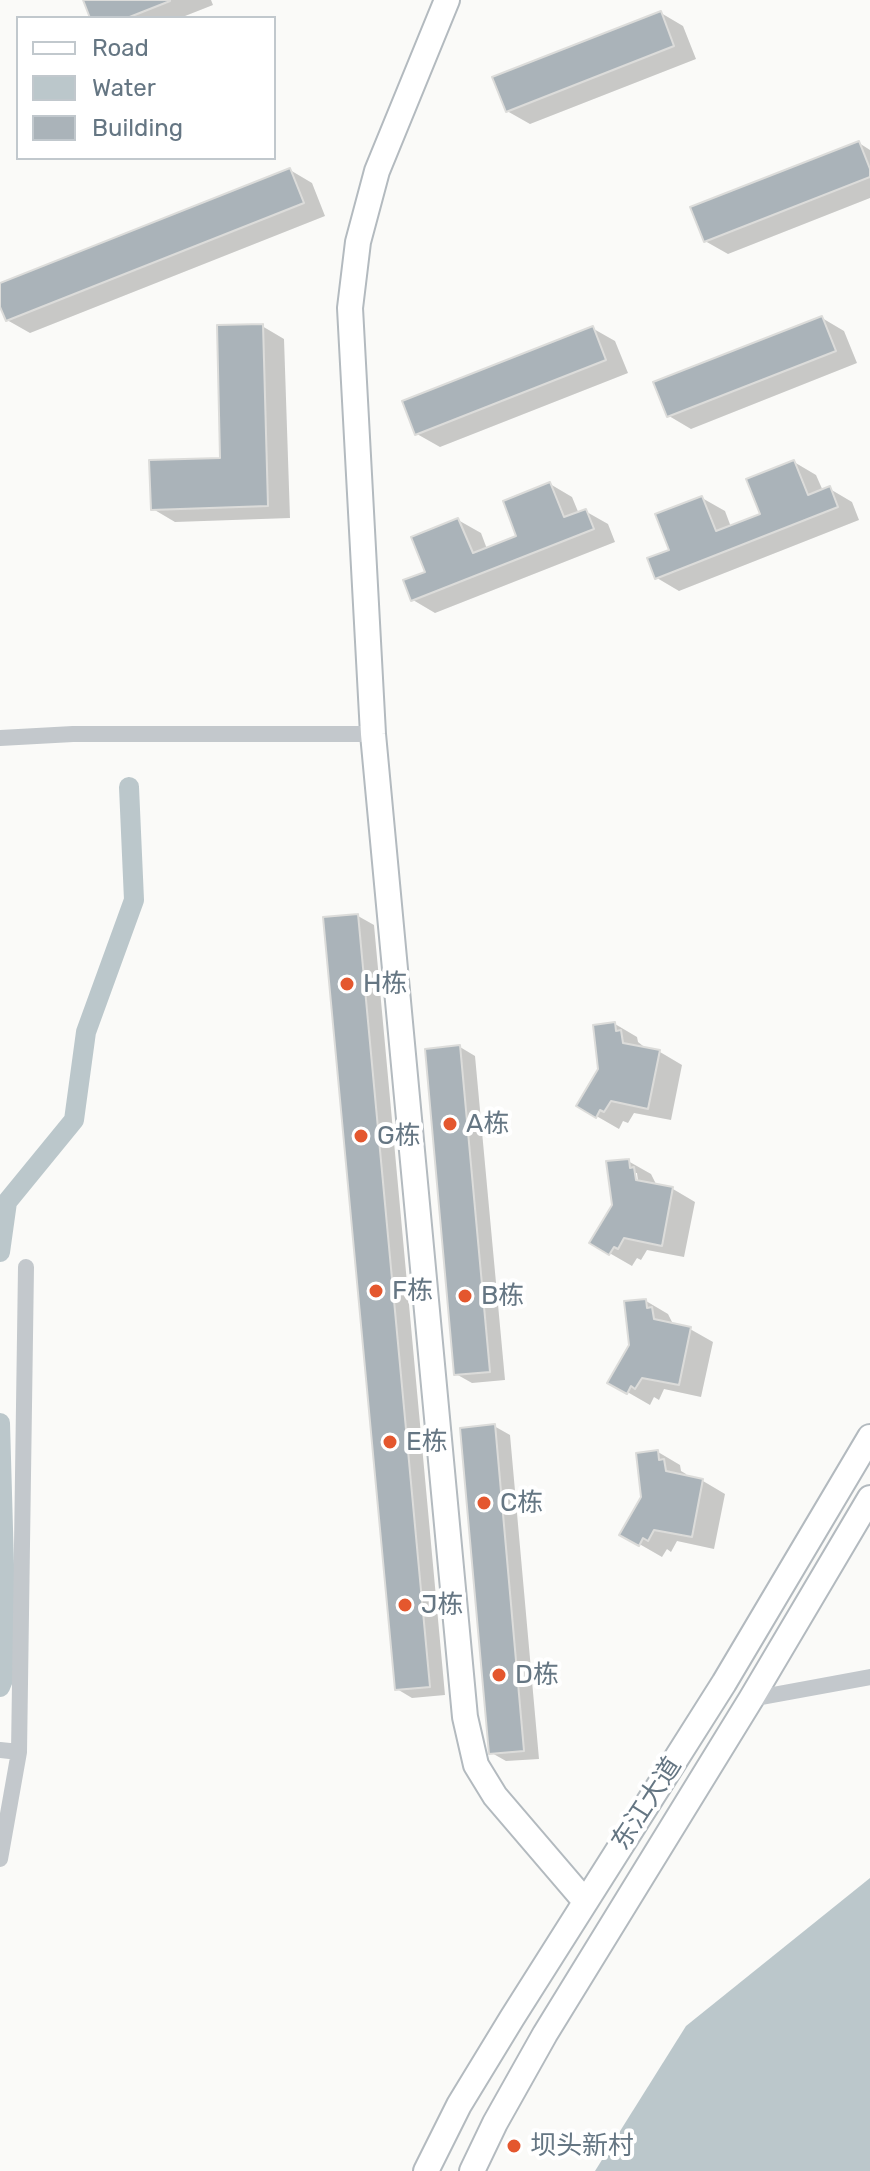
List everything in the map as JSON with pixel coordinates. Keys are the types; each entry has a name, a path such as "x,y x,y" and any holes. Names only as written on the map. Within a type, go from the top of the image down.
{"street":[{"path":"447,0 377,171 358,242 350,308 373,734 465,1717 476,1765 495,1796 584,1900"},
{"path":"377,171 463,0"},
{"path":"0,738 73,734 373,734"},
{"path":"0,1859 19,1752 26,1267"},
{"name":"东江大道","path":"426,2171 459,2105 584,1900 724,1683 870,1437"},
{"name":"东江大道","path":"472,2171 545,2034 751,1699 870,1498"},
{"path":"751,1699 870,1677"},
{"path":"0,1750 19,1752"}],"water":[{"path":"870,1878 870,2171 595,2171 686,2026"}],"building":[{"path":"83,0 170,0 132,16 89,16"},
{"path":"661,11 674,46 506,112 492,77"},
{"path":"859,141 870,177 704,242 690,207"},
{"path":"290,168 304,203 6,321 0,307 0,283"},
{"path":"822,316 836,351 667,417 653,382"},
{"path":"263,324 268,506 151,510 149,460 220,458 217,325"},
{"path":"593,326 606,360 415,435 402,401"},
{"path":"794,460 808,495 830,486 838,507 655,579 647,558 669,550 655,514 702,496 716,531 760,514 746,479"},
{"path":"550,482 564,517 586,509 594,529 411,601 403,580 425,572 411,537 458,518 473,553 516,536 503,501"},
{"path":"358,914 430,1687 395,1690 323,917"},
{"path":"615,1022 616,1031 621,1030 623,1043 660,1050 648,1109 611,1101 596,1118 576,1106 598,1069 593,1025"},
{"path":"460,1045 490,1372 454,1375 425,1049"},
{"path":"629,1159 636,1180 673,1187 662,1246 624,1238 618,1249 614,1247 609,1255 589,1243 612,1205 606,1161"},
{"path":"646,1299 647,1308 652,1307 654,1319 691,1327 679,1385 642,1378 635,1389 631,1386 627,1394 607,1383 629,1345 624,1301"},
{"path":"495,1424 524,1751 489,1754 460,1428"},
{"path":"658,1450 659,1460 664,1459 666,1471 703,1479 692,1537 654,1530 648,1541 643,1538 639,1546 619,1535 641,1497 636,1453"}],"waterway":[{"path":"0,1252 7,1202 74,1120 86,1032 134,900 129,787"},
{"path":"0,1423 7,1670 0,1687"}],"place":[{"name":"H栋","path":"347,984"},
{"name":"A栋","path":"450,1124"},
{"name":"G栋","path":"361,1136"},
{"name":"F栋","path":"376,1291"},
{"name":"B栋","path":"465,1296"},
{"name":"E栋","path":"390,1442"},
{"name":"C栋","path":"484,1503"},
{"name":"J栋","path":"405,1605"},
{"name":"D栋","path":"499,1675"},
{"name":"坝头新村","path":"514,2146"}]}
